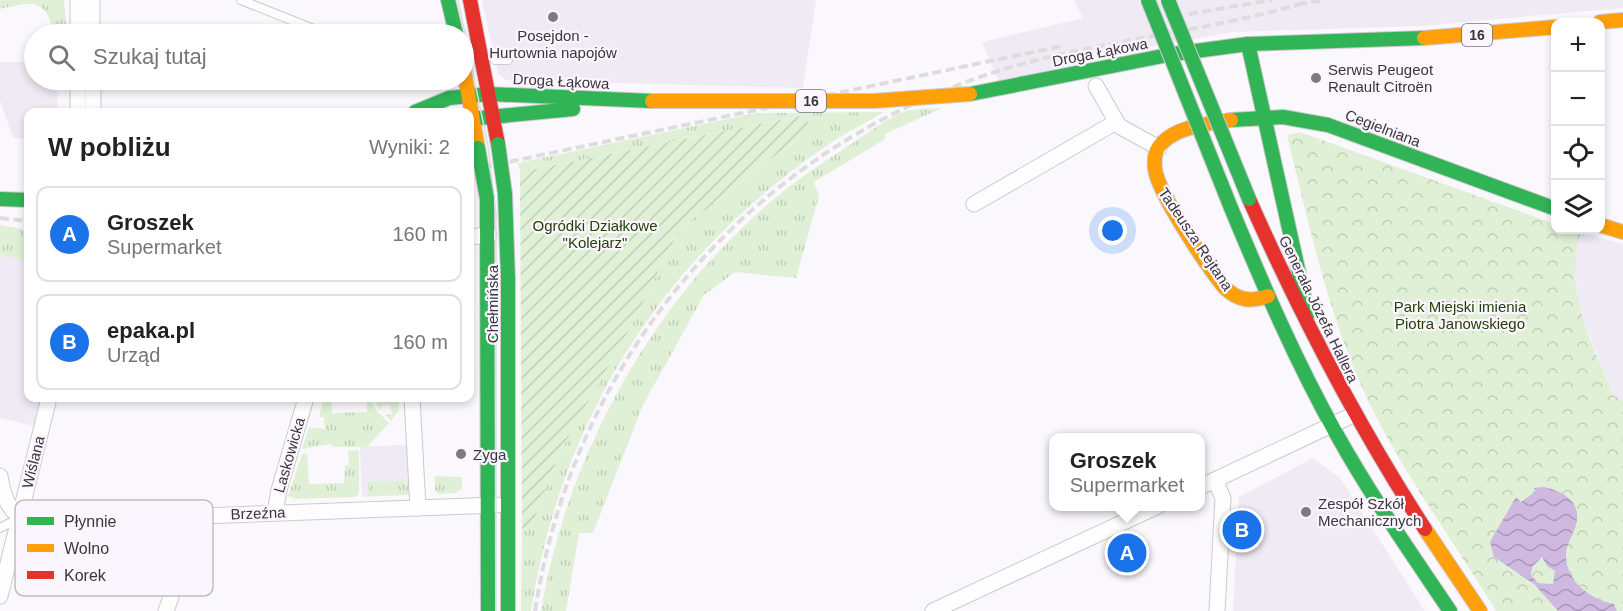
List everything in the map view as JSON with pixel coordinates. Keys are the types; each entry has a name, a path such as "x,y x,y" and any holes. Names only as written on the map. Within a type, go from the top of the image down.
{"main road":[{"path":"448,0 454,24"},
{"name":"Chełmińska","path":"470,0 494,116 505,194 508,279 508,611"},
{"path":"1148,0 1268,296 1332,425 1356,467 1450,611"},
{"name":"Generała Józefa Hallera","path":"1168,0 1249,200 1313,339 1353,415 1400,492 1480,611"},
{"path":"1605,22 1623,20"},
{"name":"Droga Łąkowa","path":"468,95 652,101 913,100 970,94 1173,54 1248,44 1462,37 1551,28"},
{"path":"1248,44 1313,339"},
{"path":"421,108 448,90"},
{"name":"Chełmińska","path":"467,90 470,108"},
{"name":"16","path":"423,108 468,95"},
{"name":"Droga Łąkowa","path":"494,116 652,101"},
{"path":"1159,148 1169,136 1181,132 1263,115"},
{"name":"Cegielniana","path":"1263,115 1290,115 1328,125 1551,207"},
{"name":"16","path":"474,119 494,116"},
{"name":"Chełmińska","path":"474,131 487,199 489,235 488,611"},
{"name":"Tadeusza Rejtana","path":"1159,148 1154,169 1157,181 1229,293 1255,301 1268,296"},
{"path":"0,199 24,200"},
{"path":"1605,227 1623,232"}],"street":[{"path":"78,0 78,24"},
{"path":"92,0 92,24"},
{"path":"1095,86 1116,122 1126,131 1159,148"},
{"path":"79,108 83,90"},
{"path":"87,90 92,108"},
{"path":"974,204 1116,122"},
{"path":"474,237 489,235"},
{"name":"Wiślana","path":"24,500 48,402"},
{"name":"Laskowicka","path":"275,513 279,490 305,402"},
{"path":"412,402 418,508"},
{"path":"1217,611 1223,498 1208,484 1353,415"},
{"path":"0,476 4,499 15,512"},
{"name":"Brzeźna","path":"213,515 509,505"},
{"path":"933,611 1149,511"},
{"name":"Wiślana","path":"0,596 15,538"},
{"path":"165,611 170,596"}],"lane":[{"path":"241,0 301,24"},
{"path":"495,60 508,60"},
{"path":"0,528 15,520"}],"shaded area":[{"path":"482,0 816,0 803,88 506,80 498,73"},
{"path":"1074,0 1623,0 1623,8 1422,26 1232,32 1099,56 1080,63 999,82 982,42 1083,18"},
{"path":"0,62 24,62 24,90 57,90 58,108 24,108 24,139 13,138 0,100"},
{"path":"1581,234 1623,244 1623,400 1614,396 1578,307 1574,256"},
{"path":"0,255 24,260 24,402 40,402 35,426 0,418"},
{"path":"420,444 421,494 362,497 360,447"},
{"path":"1313,458 1340,478 1425,611 1233,611 1239,497"}],"green space":[{"path":"0,0 64,0 66,24 51,24 47,14 38,5 22,4 0,9"},
{"path":"942,108 885,134 885,139 814,182 819,196 796,278 735,272 704,295 643,405 593,533 579,533 566,611 541,611 556,544 578,477 607,413 642,351 682,294 729,241 780,194 836,154 899,114 915,109"},
{"path":"884,112 829,144 765,193 714,241 668,293 628,349 594,409 567,473 546,541 531,611 521,611 522,530 530,529 561,450 630,328 681,226 800,139 806,115 520,172 518,163 756,113"},
{"name":"Ogródki Działkowe \"Kolejarz\"","path":"806,115 810,132 767,161 710,207 681,226 630,328 561,450 530,529 522,530 520,172"},
{"name":"Park Miejski imienia Piotra Janowskiego","path":"1300,132 1551,223 1551,234 1581,234 1576,255 1575,276 1582,316 1614,396 1623,400 1623,611 1496,611 1394,449 1364,392 1329,298 1287,135"},
{"path":"0,225 24,229 24,260 0,255"},
{"path":"323,402 331,402 332,413 367,412 367,402 372,402 375,409 389,423 367,447 334,447 331,444 302,449 309,427 325,429 324,417 319,417"},
{"path":"375,402 399,402 399,410 391,421 385,415 392,414 390,405 381,406 380,411"},
{"path":"359,450 359,494 355,497 295,499 288,496 302,454 307,453 309,484 344,483 345,465 349,465 348,451"},
{"path":"435,476 462,477 462,489 455,493 438,494 435,490"},
{"path":"368,481 410,481 411,495 368,496"}],"water":[{"path":"1543,487 1558,492 1565,495 1574,505 1577,519 1566,554 1570,573 1588,594 1614,604 1617,611 1558,611 1534,584 1494,557 1490,542 1516,497 1521,502 1536,491 1534,488","holes":["1542,557 1547,566 1555,571 1553,584 1538,583 1531,575 1532,567"]}],"tram line":[{"path":"458,0 463,24"},
{"path":"474,78 488,146 496,214 496,611"}],"railway":[{"path":"1189,14 1272,0"},
{"path":"1298,4 1325,0"},
{"path":"535,611 555,520 587,434 630,354 684,280 746,215 818,159 897,112 983,76 1063,54 1226,22 1307,2"},
{"path":"474,169 1062,46"},
{"path":"0,218 24,221"}],"traffic: fast":[{"path":"448,0 454,24"},
{"path":"1148,0 1231,208"},
{"path":"1168,0 1249,199"},
{"path":"970,94 1173,54 1248,44 1424,38"},
{"path":"1248,44 1308,314"},
{"path":"425,108 449,98 489,94 652,101"},
{"path":"474,119 573,109"},
{"path":"1231,120 1283,117 1328,125 1551,207"},
{"path":"498,144 505,194"},
{"path":"478,148 487,199"},
{"path":"505,194 508,279 508,611"},
{"path":"0,199 24,200"},
{"path":"487,199 488,611"},
{"path":"1231,208 1281,323 1322,407 1377,502 1450,611"}],"traffic: slow":[{"path":"1605,22 1623,20"},
{"path":"1424,38 1551,27"},
{"path":"467,90 471,108"},
{"path":"652,101 873,101 970,94"},
{"path":"1231,120 1185,129 1169,137 1156,151 1155,169 1165,195 1195,247 1224,287 1240,298 1256,299 1268,296"},
{"path":"474,126 478,148"},
{"path":"1605,227 1623,232"},
{"path":"1425,529 1480,611"}],"traffic: jam":[{"path":"470,0 498,144"},
{"path":"1249,199 1288,284 1331,368 1376,449 1425,529"}],"place":[{"name":"Posejdon - Hurtownia napojów","path":"553,17"},
{"name":"Serwis Peugeot Renault Citroën","path":"1316,78"},
{"name":"Zyga","path":"461,454"},
{"name":"Zespół Szkół Mechanicznych","path":"1306,512"},
{"name":"epaka.pl","path":"1242,530"},
{"name":"Groszek","path":"1127,553"}]}
